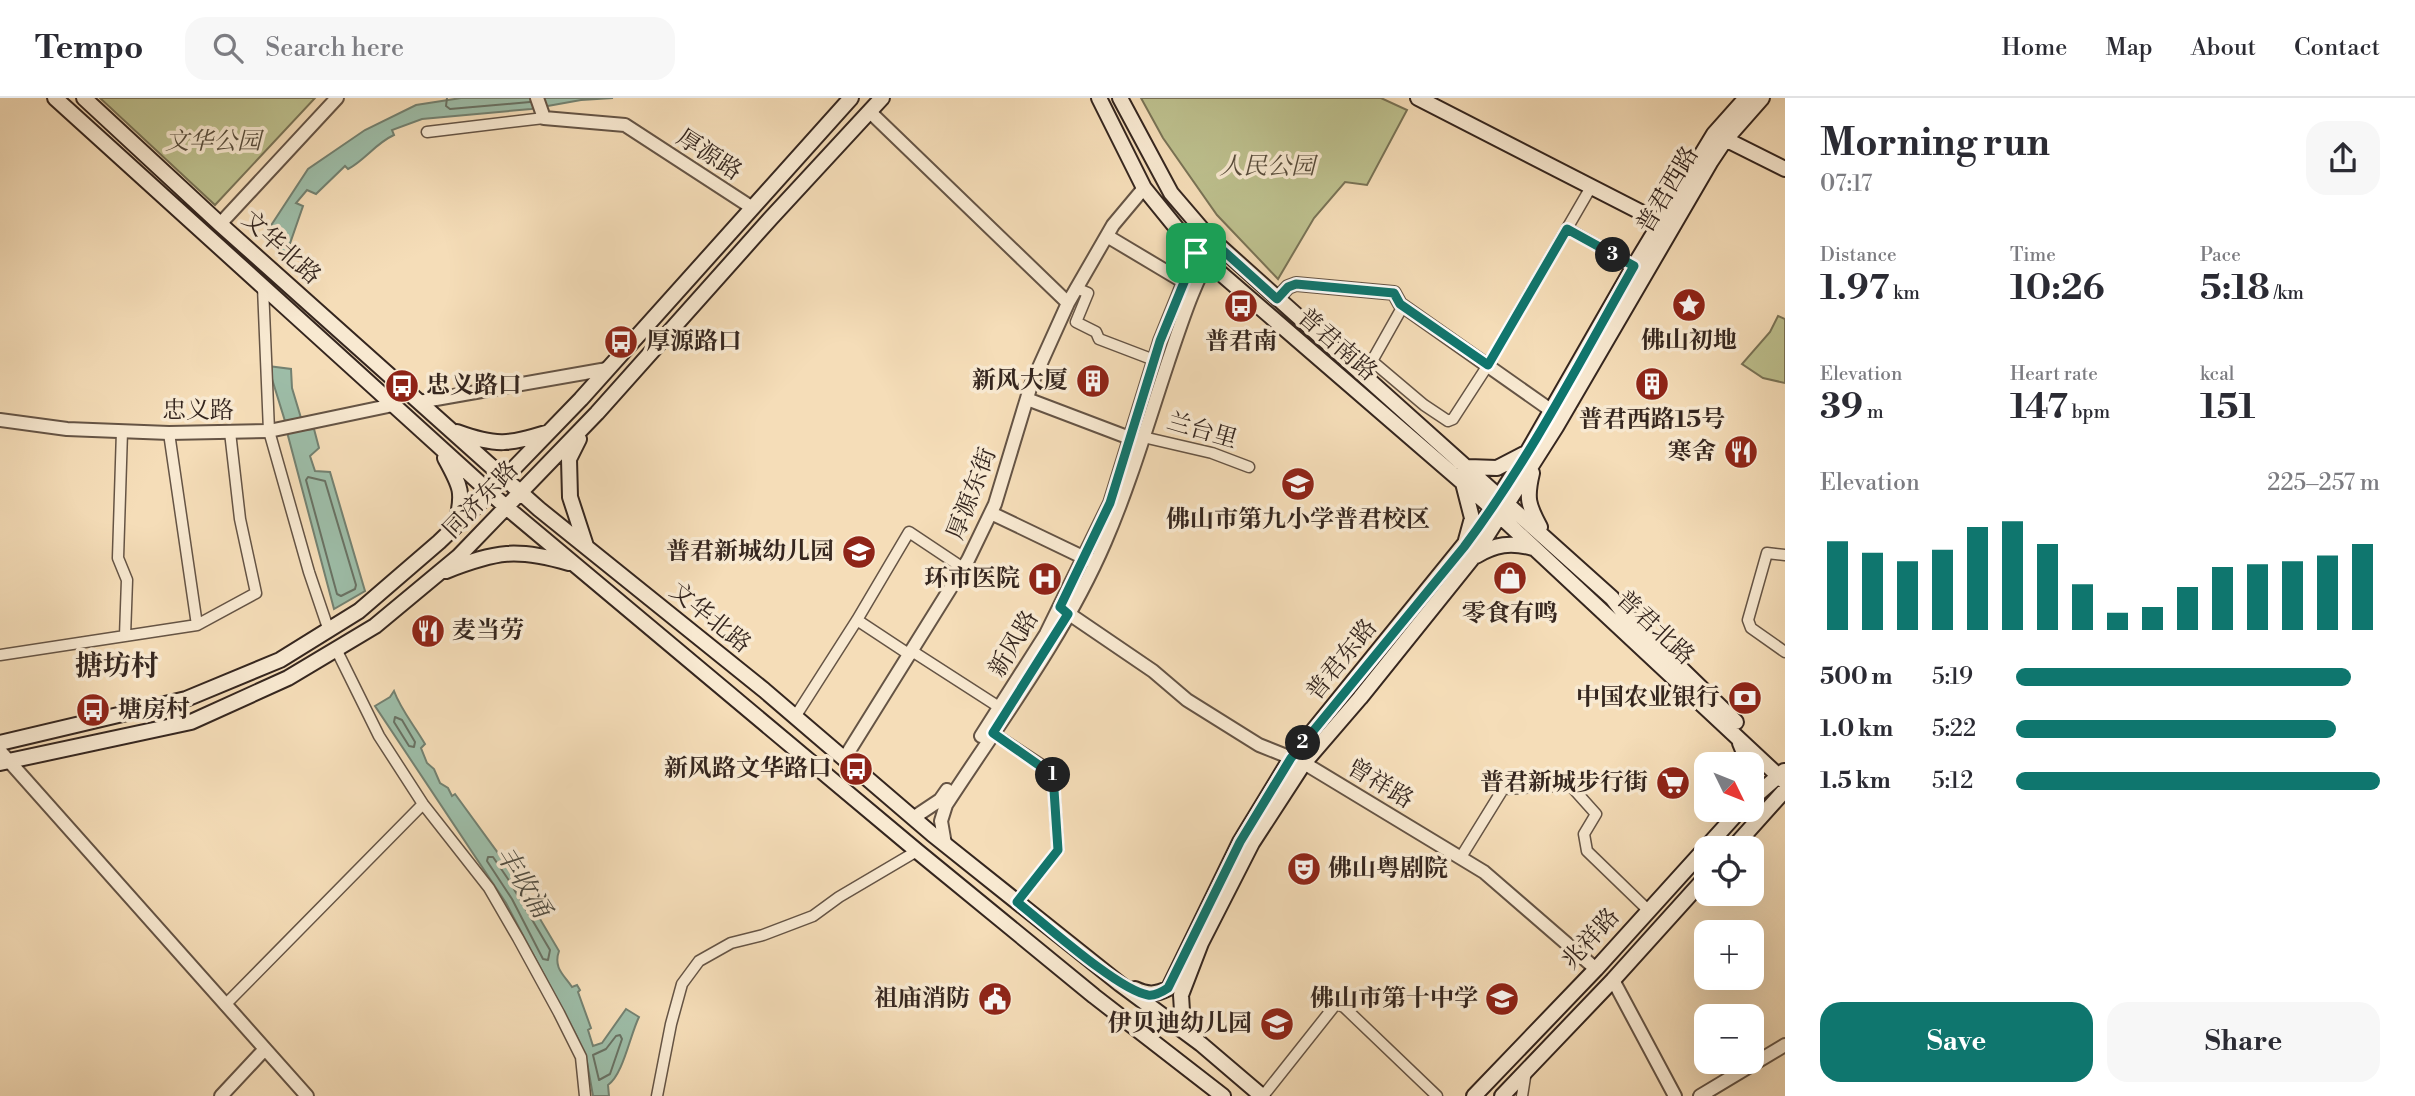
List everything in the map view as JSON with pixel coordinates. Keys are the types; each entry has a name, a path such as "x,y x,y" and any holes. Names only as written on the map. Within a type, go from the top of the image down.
{"main road":[{"name":"文华北路","path":"55,98 506,507 916,851 1094,996 1223,1096"},
{"name":"文华北路","path":"84,98 220,224 520,492 795,717 913,818 1120,984 1201,1044 1263,1096"},
{"name":"同济东路","path":"0,743 186,699 280,660 359,611 490,493 550,431 851,98"},
{"name":"同济东路","path":"4,759 191,722 288,678 375,626 458,557 586,425 882,98"},
{"name":"普君南路","path":"1099,98 1144,188 1201,257 1463,483 1500,506"},
{"name":"普君南路","path":"1120,98 1171,193 1212,240 1468,467 1500,506"},
{"path":"1418,98 1660,222"},
{"path":"1720,137 1746,98"},
{"path":"1720,137 1762,98"},
{"path":"1720,137 1785,169"},
{"name":"普君西路","path":"1532,455 1552,411 1660,222 1720,137"},
{"name":"普君西路","path":"1500,506 1720,137"},
{"path":"586,425 569,459 570,497 587,547"},
{"path":"450,430 485,442 514,442 550,431"},
{"path":"437,445 460,489 462,498 456,525"},
{"path":"1468,467 1497,468 1532,455 1529,508 1547,540"},
{"path":"1463,483 1472,518 1469,552 1504,544 1534,548"},
{"name":"普君北路","path":"1500,506 1547,540 1612,598 1783,774"},
{"name":"普君北路","path":"1500,506 1534,548 1729,728 1783,774"},
{"name":"普君东路","path":"1175,992 1298,760 1360,698 1500,506"},
{"path":"435,575 477,559 510,552 537,554 574,564"},
{"path":"1729,728 1744,752"},
{"path":"1764,789 1783,774"},
{"path":"1744,836 1785,790"},
{"name":"兆祥路","path":"1474,1096 1596,969 1728,822"},
{"name":"兆祥路","path":"1502,1096 1614,980 1694,890"},
{"path":"1120,984 1148,995 1175,992 1182,1012 1201,1044"}],"street":[{"path":"220,224 337,98"},
{"path":"427,132 540,108"},
{"name":"厚源路","path":"540,108 625,125 751,207"},
{"path":"870,112 1068,303 1107,236 1144,188"},
{"path":"1373,361 1424,405 1448,421 1453,419 1488,365 1591,187"},
{"path":"1567,229 1634,266"},
{"path":"1107,236 1184,282"},
{"name":"新风路","path":"1138,439 1154,360 1184,282 1212,240"},
{"name":"新风路","path":"945,844 941,821 946,805 993,733 1090,560 1110,503 1138,439 1188,301 1201,257"},
{"name":"普君南路","path":"1277,299 1288,287 1296,284 1394,293 1403,306 1552,411"},
{"path":"263,287 272,431 309,572 329,631"},
{"path":"1076,288 1088,293 1076,322 1096,332 1099,339 1154,360"},
{"name":"厚源东街","path":"845,759 963,568 991,513 1031,385 1068,303"},
{"path":"1360,374 1373,361 1403,306"},
{"path":"419,402 607,369"},
{"path":"1027,399 1138,439"},
{"name":"忠义路","path":"0,420 67,429 169,433 272,431 393,405"},
{"path":"122,431 118,558 128,580 125,636"},
{"path":"0,655 197,625 256,593 240,519 230,432"},
{"path":"169,433 197,625"},
{"name":"兰台里","path":"1138,439 1212,453 1249,467"},
{"path":"991,513 1090,560"},
{"path":"795,717 858,620 909,532 963,568"},
{"path":"1785,555 1767,553 1748,620 1751,628 1785,652"},
{"name":"新风路","path":"913,818 940,800 1064,610"},
{"name":"曾祥路","path":"1064,610 1153,671 1187,700 1259,746 1298,760 1485,872 1596,969"},
{"path":"858,620 999,707"},
{"path":"336,649 379,736 423,804 489,888 518,938 581,1057 586,1096"},
{"path":"993,733 1053,775 1058,850 1017,902"},
{"path":"4,759 307,1096"},
{"path":"1461,858 1503,789 1570,785 1596,814 1584,834 1587,851 1648,910"},
{"path":"225,1005 423,804"},
{"path":"657,1096 682,984 699,961 731,943 763,935 813,916 839,897 916,851"},
{"path":"1614,980 1675,1096"},
{"path":"1263,1096 1336,1004 1344,1007 1437,1096"},
{"path":"1700,1096 1785,1045"},
{"path":"221,1096 264,1050"},
{"path":"1521,1096 1526,1070"}],"green space":[{"name":"文华公园","path":"100,98 315,98 215,205"},
{"name":"人民公园","path":"1141,98 1381,98 1407,110 1367,185 1345,182 1314,218 1278,279 1217,215 1163,138"},
{"path":"1778,316 1785,319 1785,383 1763,378 1742,364 1770,332"}],"water":[{"path":"461,98 613,98 422,119 392,130 394,135 348,169 345,166 316,194 307,190 296,203 303,206 286,255 271,243 270,227 308,169 365,130 416,105"},
{"path":"268,366 291,369 292,388 301,418 285,421"},
{"path":"314,429 319,448 310,456 315,471 330,472 365,591 334,609 287,432"},
{"path":"394,691 425,744 421,748 427,763 434,769 440,783 448,788 452,796 455,794 514,875 559,951 557,962 560,971 572,987 577,985 580,990 578,992 591,1028 588,1030 593,1046 602,1043 626,1009 639,1017 618,1073 608,1085 609,1096 593,1096 587,1062 577,1037 506,903 375,706 390,697"}],"place":[{"name":"佛山初地","path":"1689,305"},
{"name":"普君南","path":"1241,306"},
{"name":"厚源路口","path":"621,342"},
{"name":"新风大厦","path":"1093,381"},
{"name":"普君西路15号","path":"1652,384"},
{"name":"忠义路口","path":"402,386"},
{"name":"寒舍","path":"1741,452"},
{"name":"佛山市第九小学普君校区","path":"1298,484"},
{"name":"普君新城幼儿园","path":"859,552"},
{"name":"零食有鸣","path":"1510,578"},
{"name":"环市医院","path":"1045,579"},
{"name":"麦当劳","path":"428,631"},
{"name":"中国农业银行","path":"1745,698"},
{"name":"塘房村","path":"93,710"},
{"name":"新风路文华路口","path":"856,769"},
{"name":"普君新城步行街","path":"1673,783"},
{"name":"佛山粤剧院","path":"1304,869"},
{"name":"祖庙消防","path":"995,999"},
{"name":"佛山市第十中学","path":"1502,999"},
{"name":"伊贝迪幼儿园","path":"1277,1024"}],"district":[{"name":"搪坊村","path":"117,666"}],"route":[{"path":"1567,229 1634,266 1555,406 1484,520 1291,758 1240,842 1168,988 1148,995 1120,984 1017,902 1058,850 1053,775 1051,771 993,733 1068,614 1060,607 1110,503 1160,341 1196,253 1206,262 1217,245 1277,299 1288,287 1296,284 1394,293 1400,304 1488,365 1567,229"}],"water label":[{"name":"丰收涌","path":"523,882"}]}
